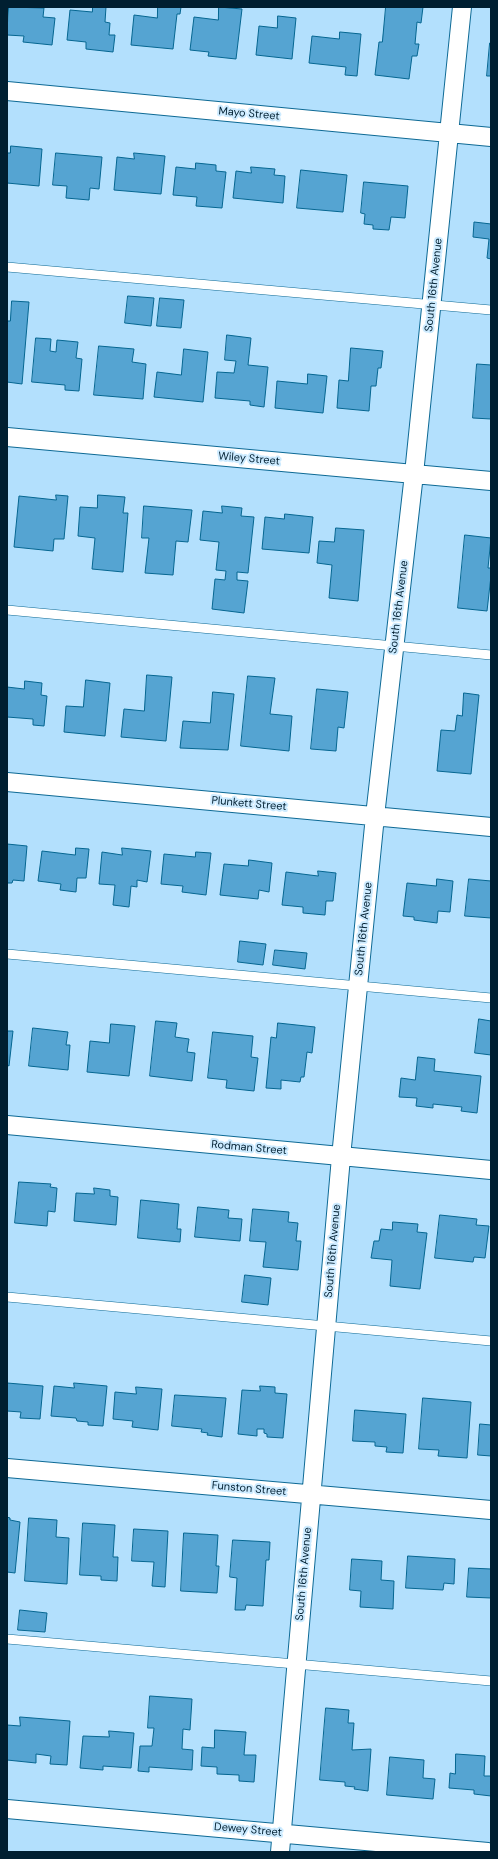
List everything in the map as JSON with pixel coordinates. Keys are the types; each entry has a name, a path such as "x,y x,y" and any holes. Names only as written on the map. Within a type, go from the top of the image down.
{"street":[{"name":"South 16th Avenue","path":"280,1852 341,1157 375,816 414,474 462,7"},
{"name":"Mayo Street","path":"7,92 491,137"},
{"name":"Wiley Street","path":"7,437 491,481"},
{"name":"Plunkett Street","path":"7,782 491,826"},
{"name":"Rodman Street","path":"7,1125 491,1170"},
{"name":"Funston Street","path":"7,1468 491,1510"},
{"name":"Dewey Street","path":"7,1809 281,1832 488,1852"}],"lane":[{"path":"7,267 491,310"},
{"path":"7,610 491,655"},
{"path":"7,954 491,998"},
{"path":"7,1297 491,1341"},
{"path":"7,1639 491,1681"}],"building":[{"path":"9,7 44,8 43,17 55,18 52,45 23,42 24,36 7,35"},
{"path":"93,7 106,7 105,22 110,23 109,35 115,35 113,52 86,49 86,42 67,40 70,10 92,12"},
{"path":"158,7 181,7 180,14 177,14 173,49 131,45 134,15 157,18"},
{"path":"219,7 242,9 236,59 208,56 209,52 190,50 194,17 218,20"},
{"path":"386,7 423,7 421,23 417,22 415,44 419,44 417,56 412,56 409,79 375,75 379,42 382,42"},
{"path":"278,16 296,18 292,59 256,55 259,26 277,28"},
{"path":"340,32 361,34 357,76 345,75 346,67 309,63 312,36 339,39"},
{"path":"490,43 491,76 487,76"},
{"path":"11,146 42,149 39,186 7,183 7,153 10,153"},
{"path":"56,153 102,157 99,189 90,188 89,200 66,198 67,186 53,185"},
{"path":"134,153 165,156 161,194 114,190 117,157 134,159"},
{"path":"196,163 216,165 216,171 226,172 222,208 196,206 197,197 173,195 176,167 195,169"},
{"path":"251,167 275,169 274,175 285,176 283,203 233,198 236,171 251,173"},
{"path":"301,170 347,175 343,212 297,208"},
{"path":"364,182 408,186 405,218 391,217 389,230 373,229 373,225 364,224 365,214 361,213"},
{"path":"474,222 491,224 491,259 487,258 489,239 473,237"},
{"path":"128,296 154,298 151,326 125,323"},
{"path":"160,298 184,300 181,328 157,326"},
{"path":"12,301 29,302 22,384 7,382 7,321 10,321"},
{"path":"227,335 251,338 248,365 268,367 264,407 250,405 250,401 215,398 217,372 234,373 236,361 225,360"},
{"path":"36,338 51,339 50,351 56,352 57,340 78,342 76,358 82,359 79,391 65,390 65,385 32,382"},
{"path":"99,346 134,349 132,362 146,364 143,399 94,395"},
{"path":"351,348 383,351 381,368 378,368 376,386 371,386 369,411 337,408 339,380 348,381"},
{"path":"184,349 208,352 203,402 154,397 157,372 181,375"},
{"path":"477,364 491,365 491,419 473,418"},
{"path":"308,374 327,376 323,413 275,408 277,381 307,384"},
{"path":"56,495 68,496 64,539 54,539 53,551 14,547 19,496 56,500"},
{"path":"98,495 125,497 123,513 128,513 123,572 92,569 95,538 78,536 80,507 97,508"},
{"path":"144,506 192,510 188,542 176,541 173,575 145,573 149,538 142,538"},
{"path":"222,506 242,508 241,516 254,517 248,573 237,572 237,580 248,581 244,613 212,609 215,579 225,580 226,571 216,570 219,542 200,540 203,511 222,513"},
{"path":"285,514 313,517 309,553 262,549 265,517 284,519"},
{"path":"336,528 364,530 358,601 329,598 332,565 317,563 319,541 334,542"},
{"path":"465,535 491,538 488,568 491,568 491,576 487,611 458,608"},
{"path":"147,675 172,677 166,741 121,737 124,709 144,711"},
{"path":"248,676 275,678 270,714 292,716 289,751 241,746"},
{"path":"86,680 110,683 105,736 64,732 66,706 83,707"},
{"path":"25,681 42,683 41,695 47,696 44,726 33,725 33,719 7,717 7,687 24,689"},
{"path":"317,689 348,692 344,728 338,727 336,751 311,749"},
{"path":"213,692 234,694 228,750 180,748 183,721 210,723"},
{"path":"464,693 479,695 471,774 437,771 441,730 455,731 457,715 462,716"},
{"path":"7,844 27,846 24,881 13,880 12,883 7,883"},
{"path":"76,848 89,849 86,878 77,878 76,892 60,890 61,884 38,881 42,851 75,855"},
{"path":"122,848 151,851 147,882 137,880 137,887 131,886 129,907 113,905 115,885 99,884 102,852 122,855"},
{"path":"196,852 211,853 206,895 182,892 183,886 161,884 164,854 195,857"},
{"path":"249,860 272,863 269,892 259,890 258,899 220,895 224,864 248,866"},
{"path":"318,871 336,873 333,901 326,901 325,915 303,913 303,907 282,905 286,872 318,876"},
{"path":"437,879 453,881 450,912 438,911 437,923 414,920 414,917 403,916 407,883 436,886"},
{"path":"469,879 491,881 491,918 465,916"},
{"path":"240,941 266,944 263,965 238,962"},
{"path":"275,950 307,953 305,969 273,965"},
{"path":"479,1019 491,1021 491,1055 475,1053"},
{"path":"156,1021 177,1023 175,1037 189,1039 187,1052 195,1053 192,1081 150,1076"},
{"path":"278,1023 315,1027 312,1053 307,1052 304,1077 301,1077 300,1082 281,1080 281,1089 266,1088 271,1037 276,1038"},
{"path":"111,1024 135,1026 129,1076 87,1072 90,1041 109,1043"},
{"path":"33,1028 68,1032 66,1045 70,1045 68,1070 29,1066"},
{"path":"7,1031 13,1031 9,1066 7,1065"},
{"path":"213,1032 253,1036 251,1057 258,1058 254,1091 226,1088 227,1080 208,1078"},
{"path":"418,1057 435,1059 434,1071 481,1076 477,1113 461,1111 462,1107 433,1104 433,1108 416,1106 417,1098 399,1097 401,1078 415,1080"},
{"path":"19,1182 51,1184 50,1187 57,1188 55,1212 48,1211 47,1226 15,1223"},
{"path":"94,1188 110,1190 110,1196 118,1197 116,1225 74,1221 76,1193 94,1194"},
{"path":"141,1200 179,1204 177,1229 181,1229 180,1242 138,1238"},
{"path":"198,1207 229,1210 228,1218 242,1219 240,1241 195,1237"},
{"path":"253,1209 289,1212 288,1222 298,1223 296,1241 301,1241 298,1270 263,1267 266,1242 250,1241"},
{"path":"440,1215 477,1219 476,1225 489,1226 485,1258 474,1257 473,1262 435,1258"},
{"path":"393,1222 418,1224 417,1232 427,1233 420,1289 390,1286 392,1260 371,1258 374,1241 379,1241 381,1229 392,1230"},
{"path":"245,1275 271,1278 268,1305 242,1302"},
{"path":"7,1383 43,1386 40,1419 20,1418 21,1412 7,1411"},
{"path":"74,1383 107,1386 103,1426 88,1425 88,1422 77,1421 76,1418 51,1416 54,1386 74,1388"},
{"path":"260,1386 275,1387 275,1393 287,1394 283,1438 267,1437 267,1434 264,1433 264,1429 257,1429 257,1436 238,1434 242,1390 260,1391"},
{"path":"136,1387 162,1389 158,1430 132,1427 133,1421 113,1419 115,1392 136,1394"},
{"path":"175,1395 226,1398 222,1437 207,1435 208,1433 201,1432 202,1429 172,1426"},
{"path":"423,1398 471,1402 467,1458 438,1456 439,1450 419,1449"},
{"path":"355,1410 406,1414 403,1453 386,1452 387,1447 375,1446 375,1442 353,1441"},
{"path":"480,1424 491,1425 491,1456 478,1455"},
{"path":"7,1517 10,1518 10,1520 20,1522 15,1573 7,1572"},
{"path":"29,1518 57,1520 56,1537 69,1538 67,1584 25,1581"},
{"path":"83,1523 115,1525 113,1557 118,1557 117,1581 101,1580 101,1576 80,1575"},
{"path":"134,1529 168,1531 165,1587 152,1586 154,1562 132,1561"},
{"path":"184,1533 218,1535 216,1566 219,1566 217,1593 181,1591"},
{"path":"233,1540 270,1542 269,1560 266,1560 263,1606 246,1605 245,1610 235,1610 237,1578 230,1577"},
{"path":"408,1556 455,1559 454,1584 444,1583 443,1590 406,1588"},
{"path":"352,1559 382,1561 381,1580 394,1581 393,1609 360,1607 361,1591 350,1590"},
{"path":"469,1568 491,1569 491,1598 467,1597"},
{"path":"20,1610 47,1613 45,1632 18,1630"},
{"path":"150,1696 192,1699 190,1730 183,1729 182,1749 193,1750 192,1770 149,1767 149,1772 138,1771 140,1746 152,1746 154,1728 148,1728"},
{"path":"326,1708 349,1710 348,1723 354,1723 352,1750 371,1749 368,1791 345,1786 345,1782 320,1780"},
{"path":"20,1717 70,1721 67,1765 50,1764 51,1756 36,1754 36,1763 7,1760 7,1725 20,1726"},
{"path":"215,1730 246,1732 244,1755 256,1755 254,1782 239,1781 239,1775 217,1774 217,1767 201,1766 202,1747 214,1748"},
{"path":"109,1731 134,1733 131,1768 103,1766 103,1770 80,1768 83,1736 109,1737"},
{"path":"456,1754 485,1756 484,1776 491,1776 491,1796 474,1794 474,1790 449,1788 450,1773 455,1774"},
{"path":"390,1757 424,1760 423,1778 435,1779 433,1799 387,1795"}]}
